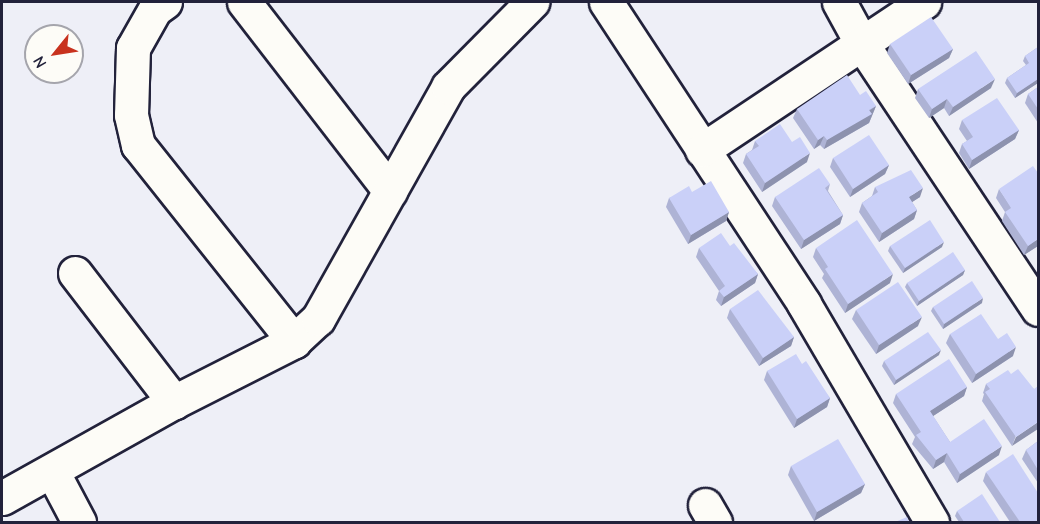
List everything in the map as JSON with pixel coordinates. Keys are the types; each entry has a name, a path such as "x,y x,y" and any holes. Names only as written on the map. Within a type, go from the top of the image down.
{"street":[{"path":"165,2 155,9 133,48 131,115 138,145 294,341"},
{"path":"244,2 390,191"},
{"path":"2,498 174,402 294,341 318,320 448,87 532,2"},
{"path":"606,2 804,304 932,522"},
{"path":"839,2 862,44 1038,309"},
{"path":"702,150 924,2"},
{"path":"75,273 174,402"},
{"path":"52,471 79,522"}],"building":[{"path":"931,17 953,49 911,75 890,44"},
{"path":"1038,47 1038,79 1017,93 1007,78 1029,63 1025,56"},
{"path":"976,51 995,79 953,107 947,99 932,109 918,89"},
{"path":"847,75 860,95 866,91 876,106 869,110 872,114 827,140 824,136 818,140 797,109"},
{"path":"1038,87 1038,109 1028,94"},
{"path":"997,98 1019,130 972,160 962,144 973,137 962,120"},
{"path":"780,124 792,142 800,137 810,153 765,183 746,154 759,146 755,141"},
{"path":"869,135 889,165 853,189 833,158"},
{"path":"1033,166 1038,173 1038,239 1028,246 1005,212 1011,208 999,189"},
{"path":"819,168 830,184 825,188 843,215 804,240 775,197"},
{"path":"911,170 923,188 909,197 917,210 882,233 862,203 878,192 875,187"},
{"path":"711,181 729,212 691,235 669,198 689,186 692,192"},
{"path":"857,220 893,274 848,304 825,269 828,267 816,248"},
{"path":"930,220 944,242 905,268 890,246"},
{"path":"721,233 730,246 734,243 758,274 724,297 719,291 725,286 699,248"},
{"path":"953,252 965,270 919,301 907,283"},
{"path":"972,281 983,298 944,324 933,307"},
{"path":"898,282 922,317 879,345 856,310"},
{"path":"758,290 794,337 763,358 730,309"},
{"path":"981,314 998,339 1007,333 1016,347 976,374 950,334"},
{"path":"928,332 941,350 896,380 884,361"},
{"path":"796,354 802,364 806,361 830,398 797,419 767,371"},
{"path":"949,359 967,387 930,411 950,442 984,419 1002,446 960,474 947,453 936,460 916,435 921,432 896,394"},
{"path":"1018,369 1034,389 1038,386 1038,422 1016,437 985,392 990,389 986,384 1008,370 1011,374"},
{"path":"838,439 865,484 817,512 791,466"},
{"path":"1038,441 1038,470 1026,450"},
{"path":"1013,454 1038,493 1038,519 1034,522 1020,522 986,472"},
{"path":"982,494 1000,522 964,522 957,511"},
{"path":"907,517 909,522 895,522"}]}
